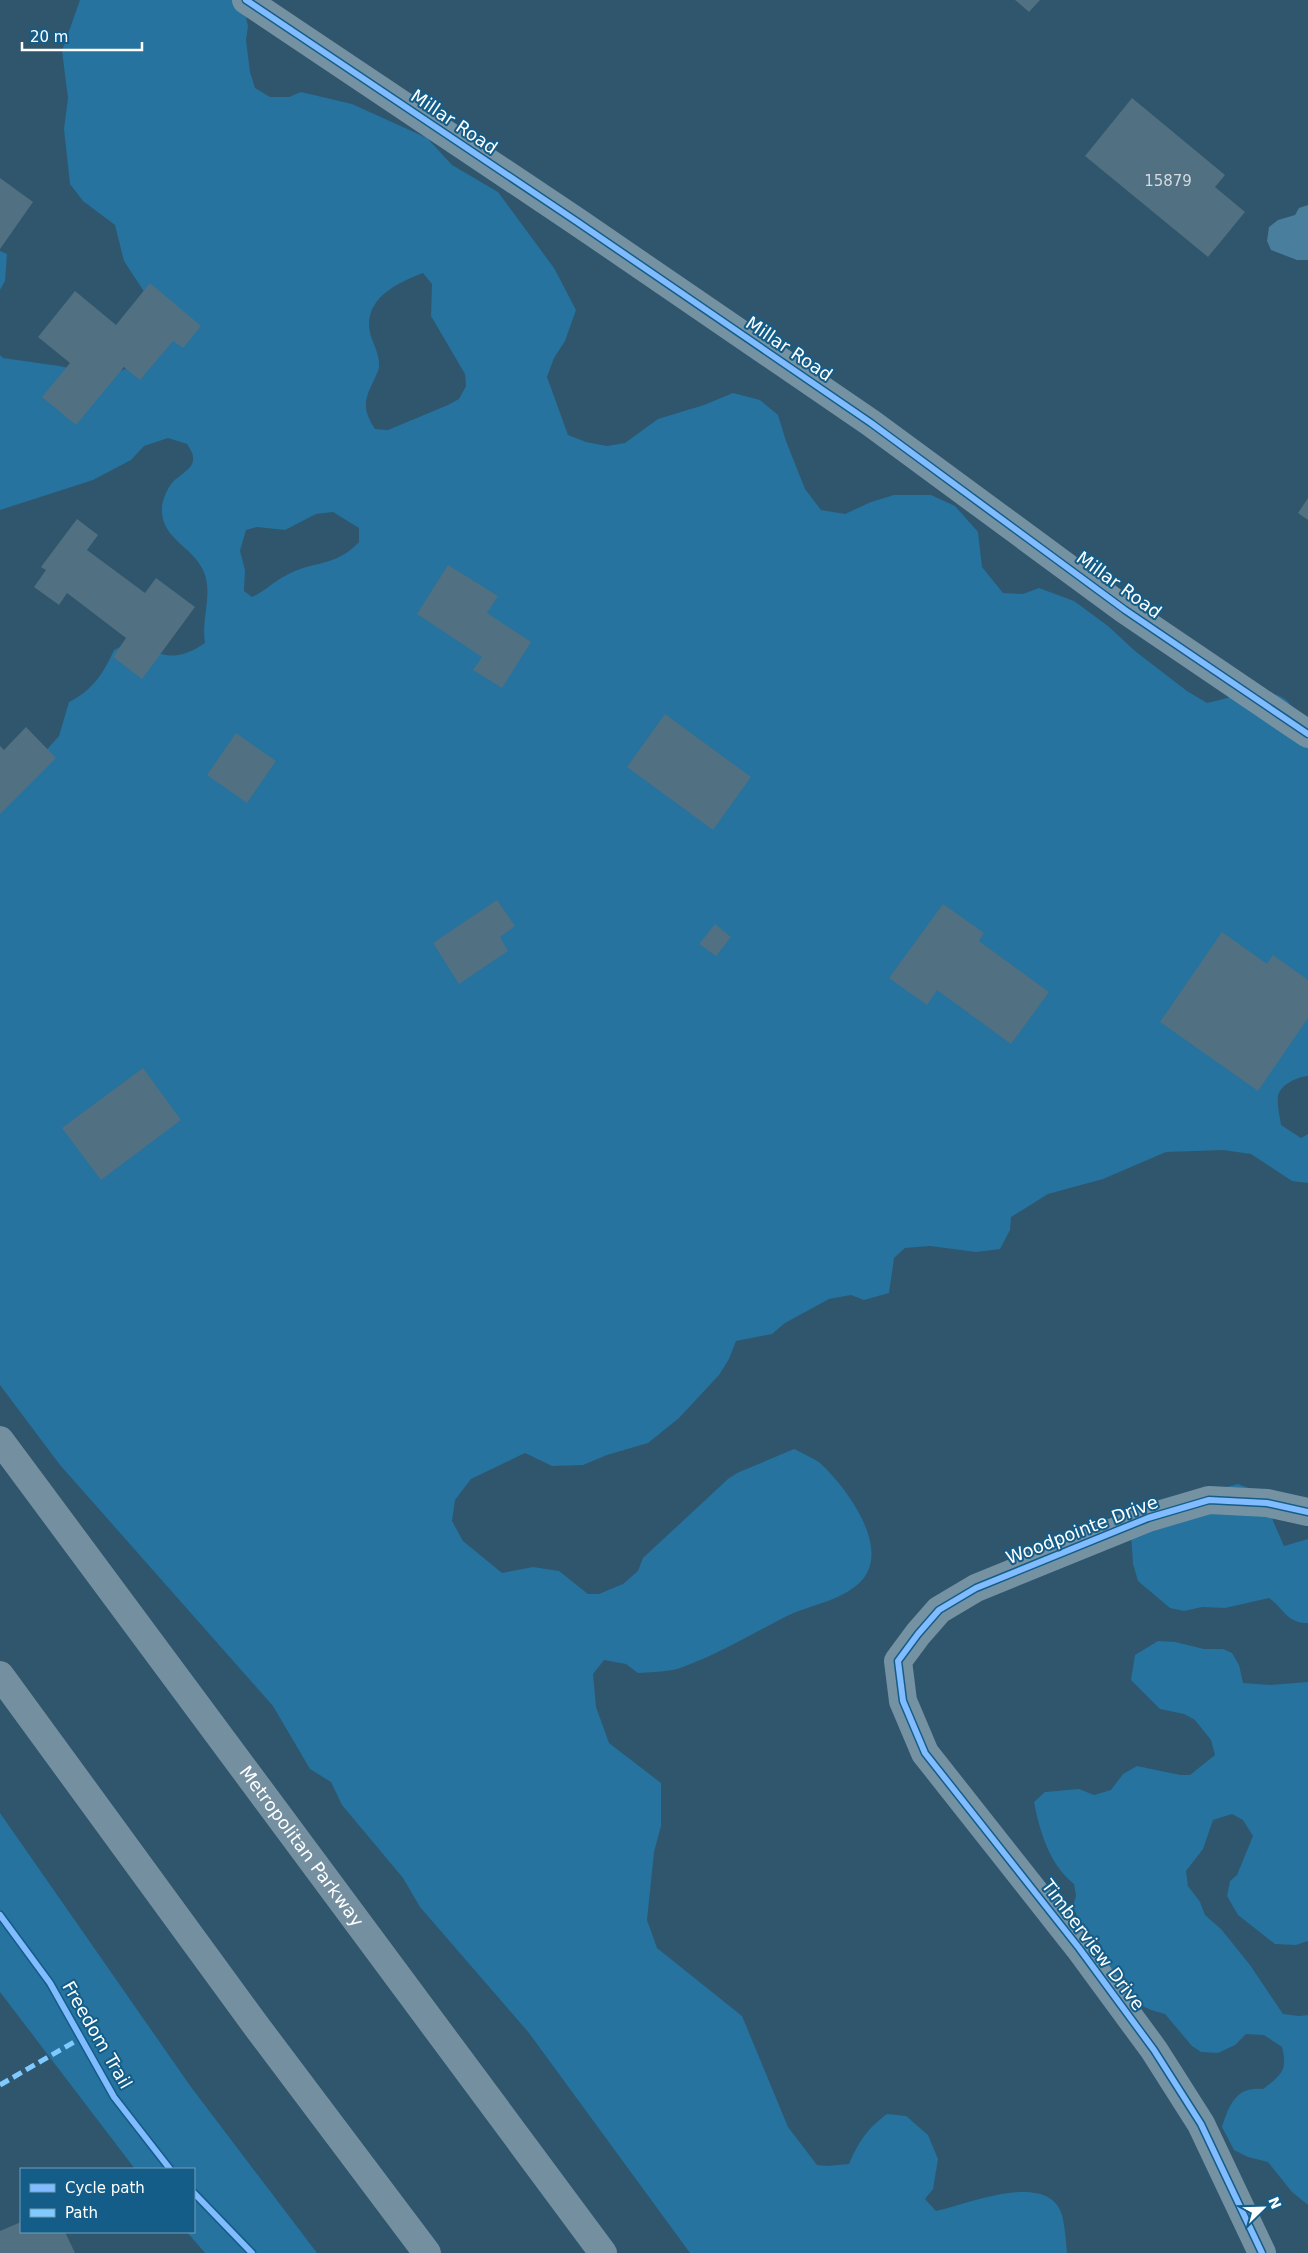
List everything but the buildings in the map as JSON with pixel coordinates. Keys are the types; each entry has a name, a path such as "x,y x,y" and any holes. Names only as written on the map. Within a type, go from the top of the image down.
{"main road":[{"name":"Metropolitan Parkway","path":"0,1440 603,2253"},
{"path":"0,1675 251,2019 427,2253"}],"street":[{"name":"Millar Road","path":"246,0 576,221 871,424 1125,610 1308,734"},
{"name":"Woodpointe Drive","path":"898,1661 939,1610 976,1588 1148,1518 1209,1500 1267,1503 1308,1512"},
{"name":"Timberview Drive","path":"898,1661 903,1701 925,1753 1079,1948 1154,2050 1201,2124 1262,2253"}],"shaded area":[{"path":"80,0 238,0 245,12 248,26 246,40 250,72 255,88 270,97 289,97 301,92 352,104 427,138 452,165 498,192 554,268 576,310 565,341 554,358 547,377 568,435 586,442 607,446 625,443 658,419 704,405 733,393 760,400 778,415 805,489 821,510 845,514 871,502 894,495 931,495 955,506 978,532 982,567 1003,593 1023,594 1039,588 1074,601 1108,626 1135,651 1187,691 1207,703 1261,693 1281,697 1292,707 1308,737 1308,1076 1285,1085 1279,1093 1278,1108 1281,1125 1301,1138 1308,1134 1308,1183 1292,1181 1251,1154 1223,1150 1166,1152 1103,1179 1048,1194 1011,1217 1010,1230 1000,1249 976,1252 930,1246 905,1248 894,1258 889,1293 864,1300 851,1295 829,1299 785,1323 772,1334 736,1341 729,1359 719,1375 679,1418 648,1443 607,1455 583,1465 552,1466 525,1453 471,1479 455,1500 452,1521 463,1541 502,1573 533,1567 559,1571 588,1594 599,1594 623,1584 638,1571 643,1558 728,1479 737,1473 794,1449 821,1464 842,1487 861,1518 868,1534 871,1550 870,1566 863,1579 855,1586 837,1597 785,1617 722,1650 678,1669 638,1673 626,1664 604,1660 593,1674 596,1707 609,1743 661,1783 661,1826 654,1852 647,1920 657,1948 742,2016 788,2127 817,2165 849,2164 864,2136 887,2114 906,2116 928,2135 938,2159 933,2189 925,2199 936,2211 1005,2194 1024,2192 1041,2194 1054,2201 1062,2215 1067,2253 690,2253 529,2033 420,1907 403,1878 342,1805 331,1782 310,1769 273,1706 60,1465 0,1385 0,802 59,736 69,702 91,687 106,667 114,650 132,642 161,654 177,655 186,653 205,643 204,626 207,600 207,583 200,565 172,536 163,518 162,504 170,485 189,468 193,461 187,444 168,438 144,446 131,460 93,480 0,510 0,355 3,358 59,366 102,375 118,372 136,364 145,293 124,261 115,225 83,201 70,184 64,129 68,98 62,51","holes":["423,273 432,284 431,316 465,374 466,386 459,399 448,405 388,430 375,429 366,410 366,399 379,366 378,355 369,330 370,315 374,305 387,291","333,512 359,528 359,542 350,550 332,560 295,571 252,597 244,591 245,570 240,551 246,530 257,527 285,530 316,514"]},
{"path":"1308,205 1308,260 1297,260 1271,250 1267,241 1269,227 1278,220 1295,215 1299,208"},
{"path":"0,251 7,254 5,281 0,290"},
{"path":"1238,1484 1259,1492 1270,1503 1273,1521 1284,1546 1308,1539 1308,1623 1295,1621 1290,1618 1269,1598 1225,1608 1202,1607 1184,1611 1170,1608 1138,1581 1133,1564 1131,1533 1215,1490"},
{"path":"1158,1641 1175,1642 1204,1649 1223,1649 1232,1653 1239,1665 1243,1683 1270,1685 1308,1682 1308,1941 1296,1945 1275,1944 1238,1915 1227,1896 1230,1881 1237,1875 1253,1836 1243,1820 1232,1814 1213,1820 1203,1849 1186,1871 1188,1886 1200,1902 1205,1915 1221,1929 1250,1965 1283,2014 1308,2015 1308,2205 1292,2192 1268,2162 1248,2157 1234,2150 1222,2127 1231,2105 1240,2094 1254,2089 1263,2089 1282,2072 1284,2055 1282,2047 1264,2035 1246,2034 1235,2045 1218,2053 1201,2052 1192,2046 1165,2014 1132,2001 1106,1973 1102,1946 1080,1923 1073,1906 1076,1896 1074,1884 1065,1876 1052,1857 1039,1825 1034,1802 1045,1792 1079,1789 1094,1795 1111,1790 1123,1774 1137,1766 1180,1775 1190,1775 1215,1755 1211,1740 1195,1720 1184,1714 1160,1709 1131,1680 1135,1655"},
{"path":"0,1813 191,2087 317,2253 205,2253 188,2233 195,2233 195,2168 134,2168 0,1992"}],"marked path":[{"path":"0,2085 81,2038"}],"cycle path":[{"path":"246,0 576,221 871,423 1125,610 1308,734"},
{"path":"1262,2253 1201,2124 1154,2050 1079,1948 925,1753 903,1701 898,1661 939,1610 976,1588 1148,1518 1209,1500 1267,1503 1308,1512"},
{"name":"Freedom Trail","path":"0,1915 50,1983 114,2097 169,2168"},
{"path":"195,2194 252,2253"}]}
